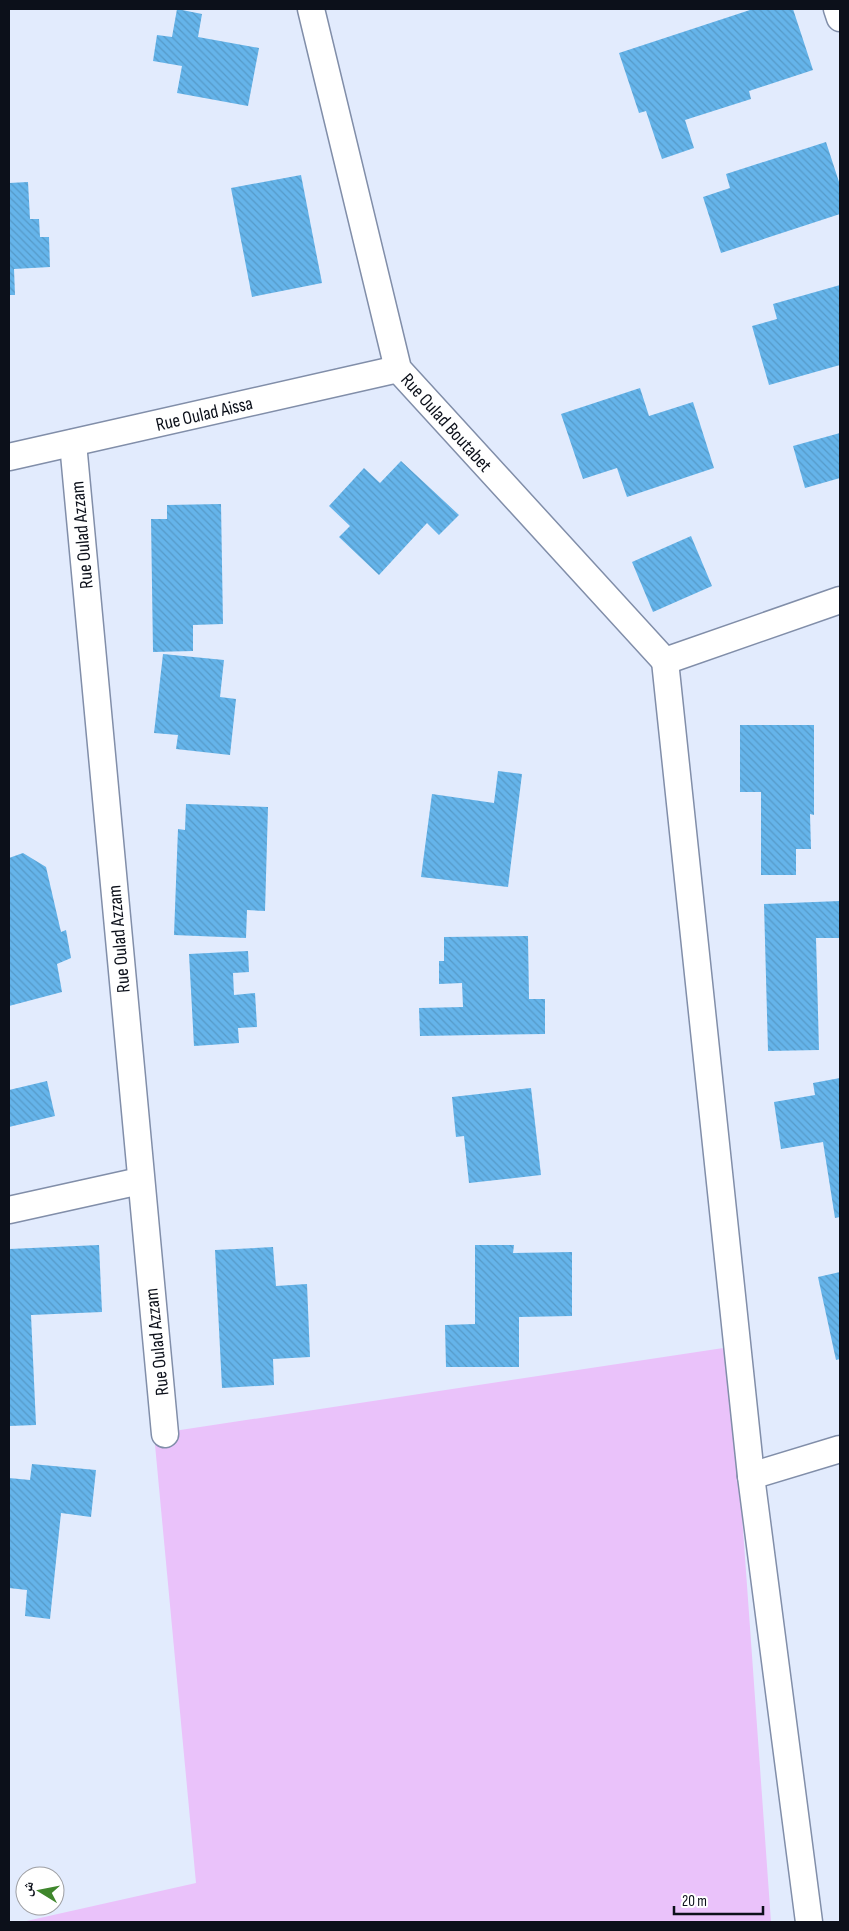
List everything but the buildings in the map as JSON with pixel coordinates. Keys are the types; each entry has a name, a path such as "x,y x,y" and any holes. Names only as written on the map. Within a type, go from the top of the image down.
{"street":[{"name":"Rue Oulad Boutabet","path":"311,9 398,369 665,661"},
{"path":"837,9 840,18"},
{"name":"Rue Oulad Aissa","path":"9,457 398,369"},
{"name":"Rue Oulad Azzam","path":"73,443 140,1181 165,1434"},
{"path":"809,1922 751,1476 665,661 840,600"},
{"path":"9,1210 140,1181"},
{"path":"751,1476 840,1449"}],"shaded area":[{"path":"730,1347 771,1922 22,1922 49,1916 65,1916 65,1912 196,1883 154,1434"}]}
